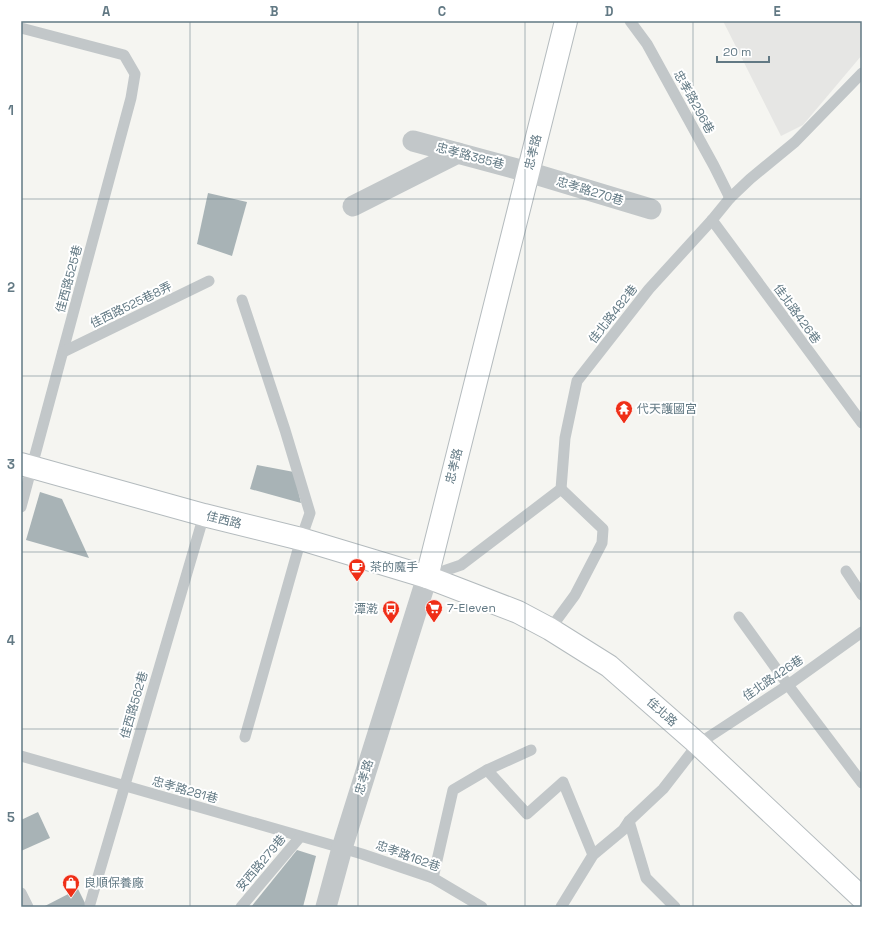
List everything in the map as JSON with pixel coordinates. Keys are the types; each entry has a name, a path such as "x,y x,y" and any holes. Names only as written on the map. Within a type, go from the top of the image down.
{"street":[{"name":"忠孝路","path":"326,907 342,848 427,577 566,21"},
{"name":"忠孝路385巷","path":"413,141 528,172"},
{"path":"353,206 458,153"},
{"name":"忠孝路270巷","path":"528,172 651,209"},
{"name":"佳西路","path":"26,465 204,515 301,539 427,577"},
{"name":"佳北路","path":"427,577 518,612 609,666 698,744 862,898"}],"lane":[{"name":"忠孝路296巷","path":"630,21 647,44 730,198"},
{"name":"佳西路525巷","path":"21,29 124,56 135,74 131,98 63,352 26,465 21,507"},
{"name":"佳北路482巷","path":"561,489 565,438 577,381 649,288 712,220 730,198 750,179 795,142 862,73"},
{"name":"佳北路426巷","path":"712,220 862,423"},
{"name":"佳西路525巷8弄","path":"63,352 209,281"},
{"path":"242,300 285,430 310,513 301,539 245,737"},
{"path":"427,577 460,565 561,489 603,529 602,543 576,595 550,630"},
{"name":"佳西路562巷","path":"90,904 204,515"},
{"path":"846,571 862,595"},
{"path":"739,617 862,783"},
{"name":"佳北路426巷","path":"561,907 593,855 623,830 629,821 663,789 698,744 788,685 862,632"},
{"path":"433,878 452,790 487,770 531,750"},
{"name":"忠孝路281巷","path":"21,756 342,848"},
{"path":"487,770 527,814 563,782 593,855"},
{"path":"629,821 646,878 675,907"},
{"name":"安西路279巷","path":"241,907 300,837"},
{"name":"忠孝路162巷","path":"342,848 433,878 482,907"},
{"path":"21,893 28,907"}],"shaded area":[{"path":"723,21 862,21 862,55 803,125 781,136"}],"building":[{"path":"208,193 247,202 232,256 197,244"},
{"path":"257,465 294,472 301,503 250,489"},
{"path":"40,492 62,499 89,558 26,540"},
{"path":"38,812 50,838 21,851 21,820"},
{"path":"297,850 316,856 303,907 251,907"},
{"name":"良順保養廠","path":"78,889 87,907 43,907"}],"place":[{"name":"代天護國宮","path":"624,424"},
{"name":"茶的魔手","path":"357,582"},
{"name":"7-Eleven","path":"434,623"},
{"name":"潭漧","path":"391,624"},
{"name":"良順保養廠","path":"71,898"}]}
